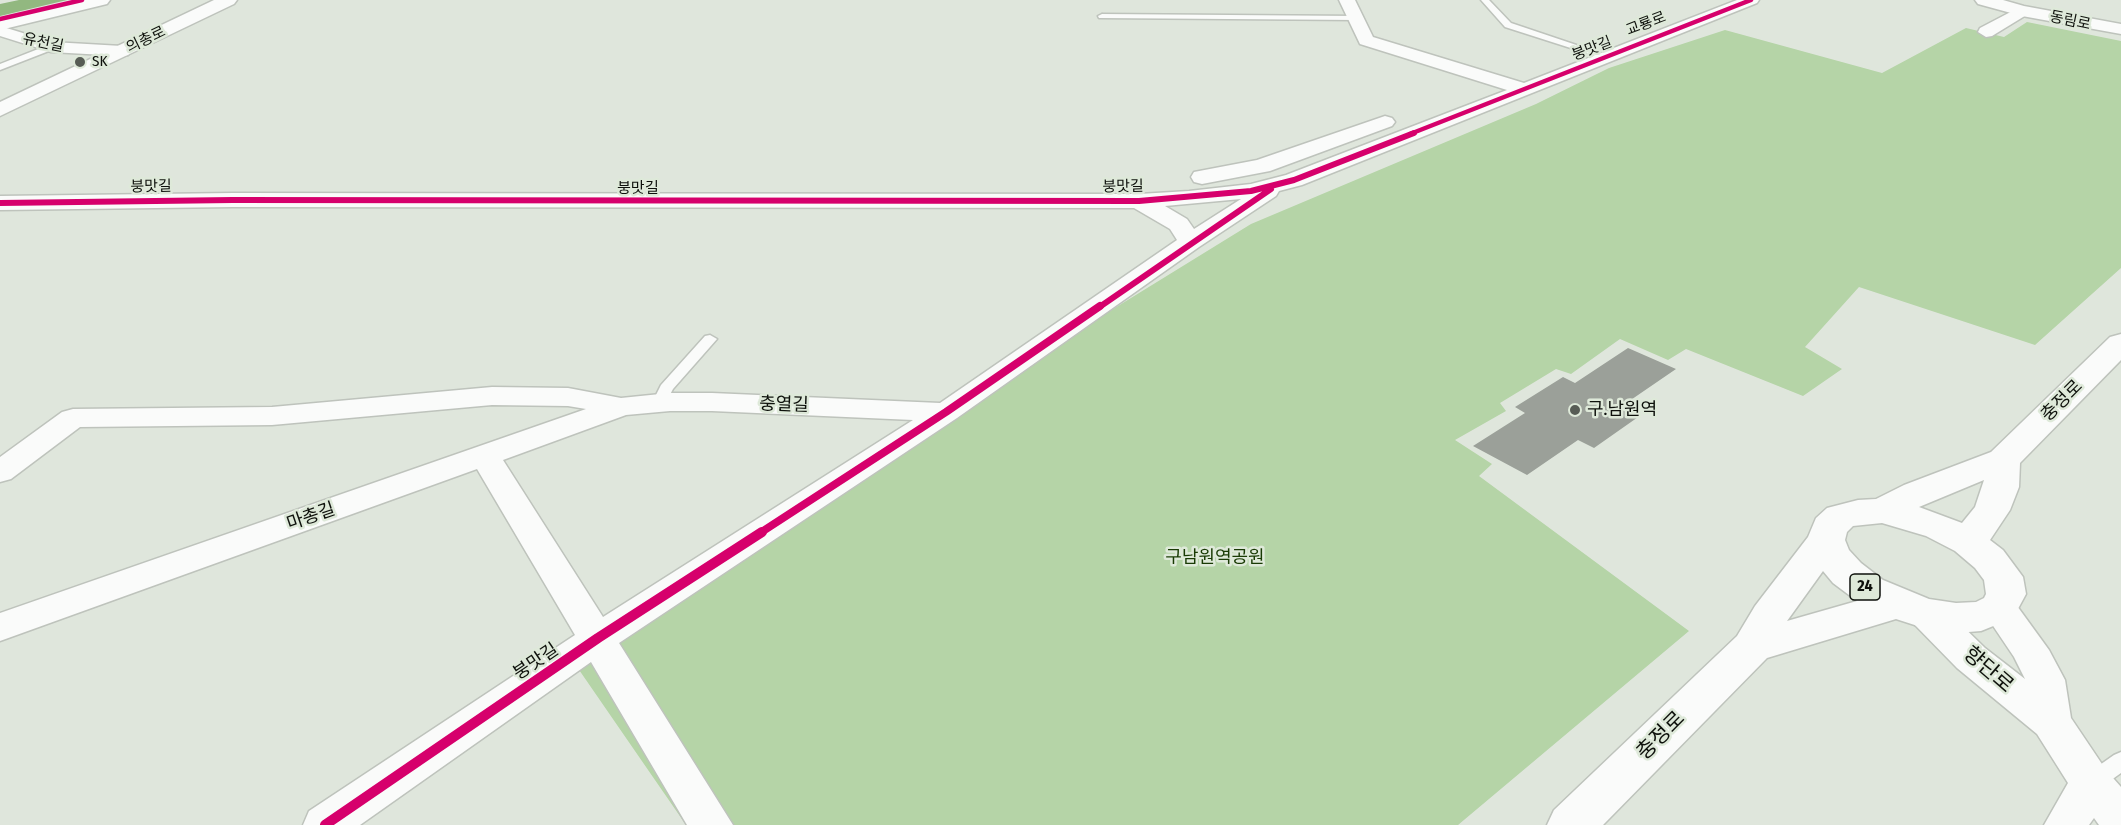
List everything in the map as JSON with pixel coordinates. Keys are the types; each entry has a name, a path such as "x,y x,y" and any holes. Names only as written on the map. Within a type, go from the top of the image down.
{"main road":[{"path":"0,25 101,0"},
{"name":"의총로","path":"0,110 228,0"},
{"name":"동림로","path":"1984,0 2027,4 2121,24"},
{"name":"동림로","path":"2027,4 2121,29"},
{"name":"충정로","path":"1882,511 1917,493 2003,460 2121,343"},
{"path":"1968,542 1992,510 2001,487 2003,460"},
{"name":"24","path":"1882,511 1911,517 1939,527 1968,542 1989,559 2003,577 2006,594 1999,608 1981,616 1956,618 1912,609 1869,590 1847,573 1832,556 1826,540 1829,527 1840,517 1858,512 1882,511"},
{"name":"충정로","path":"1571,825 1752,647 1769,616 1826,540"},
{"name":"충정로","path":"1752,647 1912,609"}],"street":[{"path":"1347,0 1366,40 1524,89"},
{"name":"교룡로","path":"1581,49 1711,0"},
{"name":"붕맛길","path":"0,203 233,200 1138,201 1219,195 1274,186 1750,0"},
{"path":"1986,32 2027,4"},
{"name":"유천길","path":"0,32 51,47 122,51"},
{"name":"붕맛길","path":"1464,92 1581,49"},
{"name":"붕맛길","path":"178,180 1093,183 1166,180 1237,172 1298,154 1401,116"},
{"name":"붕맛길","path":"1190,242 1219,195 1237,172"},
{"name":"붕맛길","path":"0,184 154,180"},
{"name":"붕맛길","path":"325,825 598,638 946,412 1190,242 1254,202 1274,186"},
{"name":"붕맛길","path":"1138,201 1179,224 1190,242"},
{"path":"0,472 73,418 292,415 492,396 568,397 621,406"},
{"name":"충열길","path":"621,406 712,402 946,412"},
{"name":"마총길","path":"0,627 621,406"},
{"path":"485,456 711,825"},
{"name":"향단로","path":"1999,608 2030,650 2045,680 2051,722"},
{"name":"향단로","path":"1912,609 2051,722 2106,772 2121,819"},
{"path":"2066,825 2106,772"}],"lane":[{"path":"1485,0 1508,25 1608,57"},
{"path":"1102,16 1357,18"},
{"path":"0,67 51,47"},
{"path":"659,403 666,388 710,339"}],"green space":[{"name":"구남원역공원","path":"2027,22 2121,41 2121,268 2035,345 1859,287 1805,347 1842,369 1803,396 1686,349 1668,360 1620,339 1571,374 1556,369 1500,403 1506,411 1455,440 1492,464 1479,476 1689,631 1458,825 686,825 575,664 946,412 1251,224 1536,104 1609,68 1725,30 1882,73 1966,28 2004,37"}],"shaded area":[{"path":"19,0 67,0 0,16 0,4"}],"building":[{"name":"구.남원역","path":"1628,348 1676,369 1622,406 1641,415 1594,448 1578,440 1527,475 1473,446 1525,413 1515,407 1563,377 1575,383"}],"cycle path":[{"path":"0,19 82,0"},
{"path":"0,203 233,200 1139,201 1251,191 1294,180 1751,0"},
{"path":"325,825 598,638 946,412 1271,189"}],"place":[{"name":"SK","path":"80,62"},
{"name":"구.남원역","path":"1575,410"}]}
